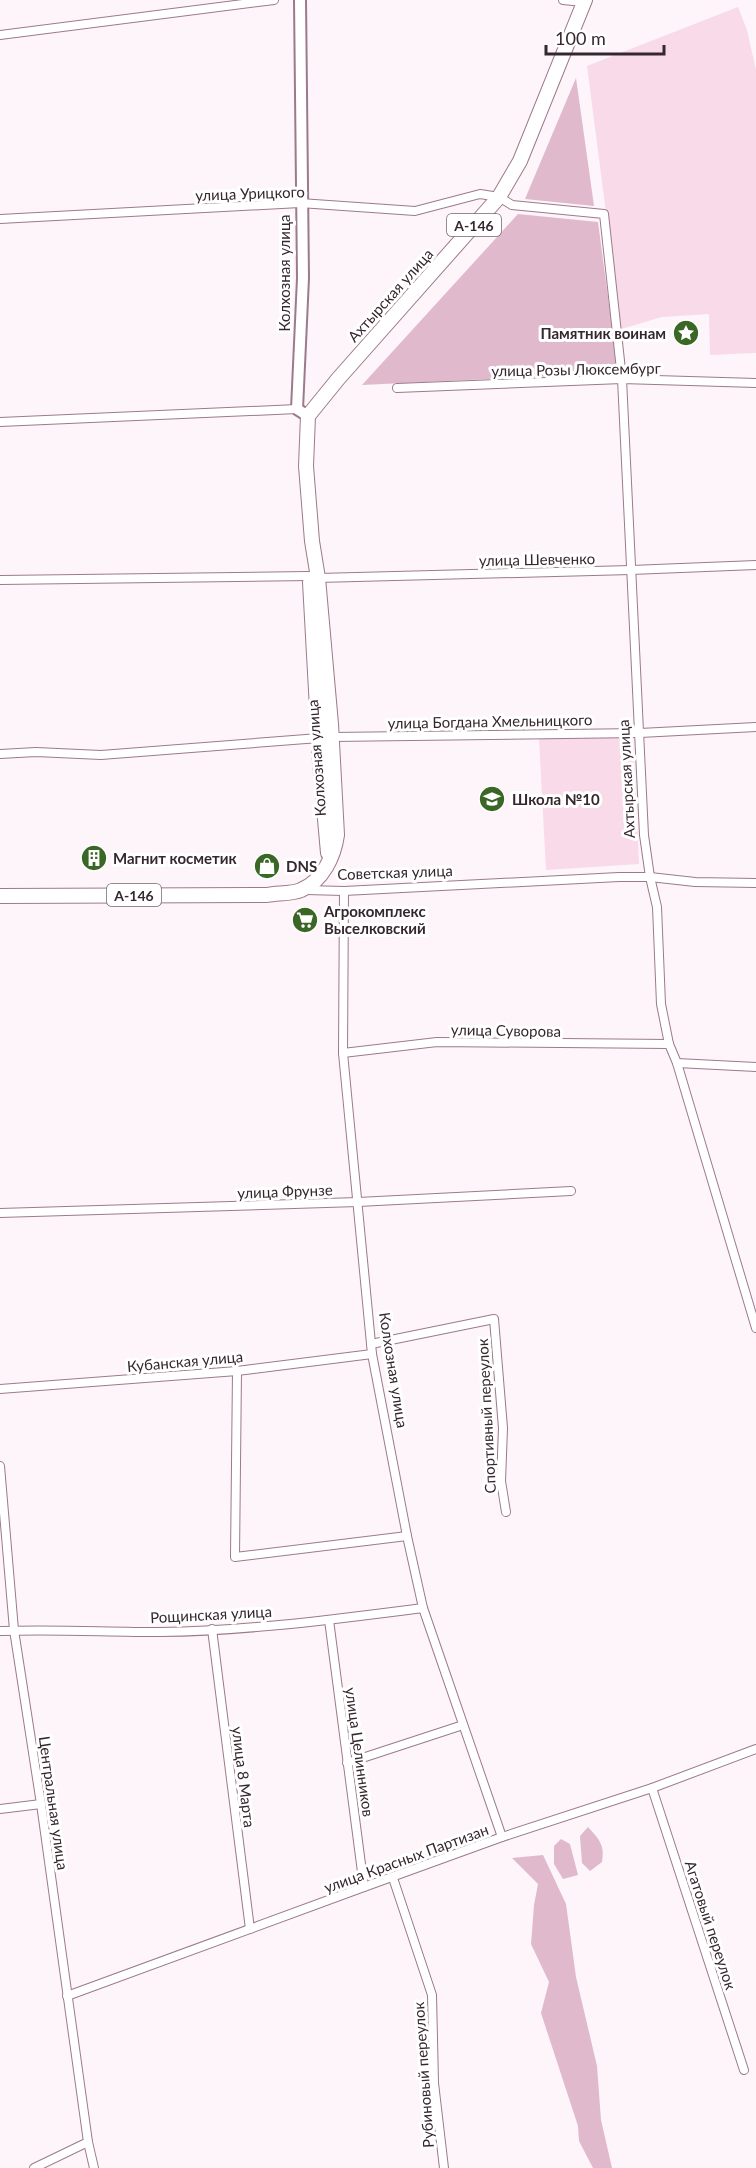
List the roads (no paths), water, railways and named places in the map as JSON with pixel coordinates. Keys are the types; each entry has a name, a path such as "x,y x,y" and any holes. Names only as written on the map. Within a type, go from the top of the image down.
{"highway":[{"name":"Ахтырская улица","path":"302,413 338,378 499,197 524,152 585,1"},
{"name":"Колхозная улица","path":"301,890 316,879 328,865 335,852 337,835 325,738 302,413"},
{"name":"Советская улица","path":"0,896 267,895 301,890"}],"street":[{"path":"0,35 273,0"},
{"name":"Колхозная улица","path":"300,0 302,413"},
{"path":"563,0 585,1"},
{"name":"улица Урицкого","path":"0,219 300,203 416,211 480,194 499,197 512,205 604,214"},
{"name":"Ахтырская улица","path":"604,214 622,379 644,835 657,907 661,1004 669,1044 677,1063 756,1329"},
{"name":"улица Розы Люксембург","path":"397,388 622,379 756,383"},
{"path":"0,422 302,413"},
{"name":"улица Шевченко","path":"0,580 314,577 756,565"},
{"name":"улица Богдана Хмельницкого","path":"0,754 36,752 101,755 325,738 639,733 756,727"},
{"name":"Советская улица","path":"301,890 344,891 650,877 695,882 756,883"},
{"name":"Колхозная улица","path":"344,891 343,1053 372,1354 423,1608 502,1837"},
{"name":"улица Суворова","path":"343,1053 437,1042 669,1044"},
{"path":"677,1063 756,1066"},
{"name":"улица Фрунзе","path":"0,1213 358,1202 571,1191"},
{"name":"Спортивный переулок","path":"371,1344 494,1319 503,1428 501,1481 506,1512"},
{"name":"Кубанская улица","path":"0,1389 237,1371 372,1354"},
{"path":"237,1371 235,1557 407,1536"},
{"name":"Центральная улица","path":"0,1466 14,1630 41,1804 88,2142 94,2168"},
{"name":"Рощинская улица","path":"0,1631 161,1632 329,1620 423,1608"},
{"name":"улица Целинников","path":"329,1620 364,1887"},
{"name":"улица 8 Марта","path":"212,1629 250,1929"},
{"path":"347,1763 463,1725"},
{"name":"улица Красных Партизан","path":"67,1996 502,1837 652,1788 755,1751"},
{"name":"Агатовый переулок","path":"652,1788 744,2070"},
{"path":"0,1809 41,1804"},
{"name":"Рубиновый переулок","path":"393,1878 432,1995 434,2083 444,2168"},
{"path":"34,2168 88,2142"}],"place":[{"name":"Памятник воинам","path":"686,333"},
{"name":"Школа №10","path":"492,799"},
{"name":"Магнит косметик","path":"94,858"},
{"name":"DNS","path":"267,866"},
{"name":"Агрокомплекс Выселковский","path":"305,920"}]}
